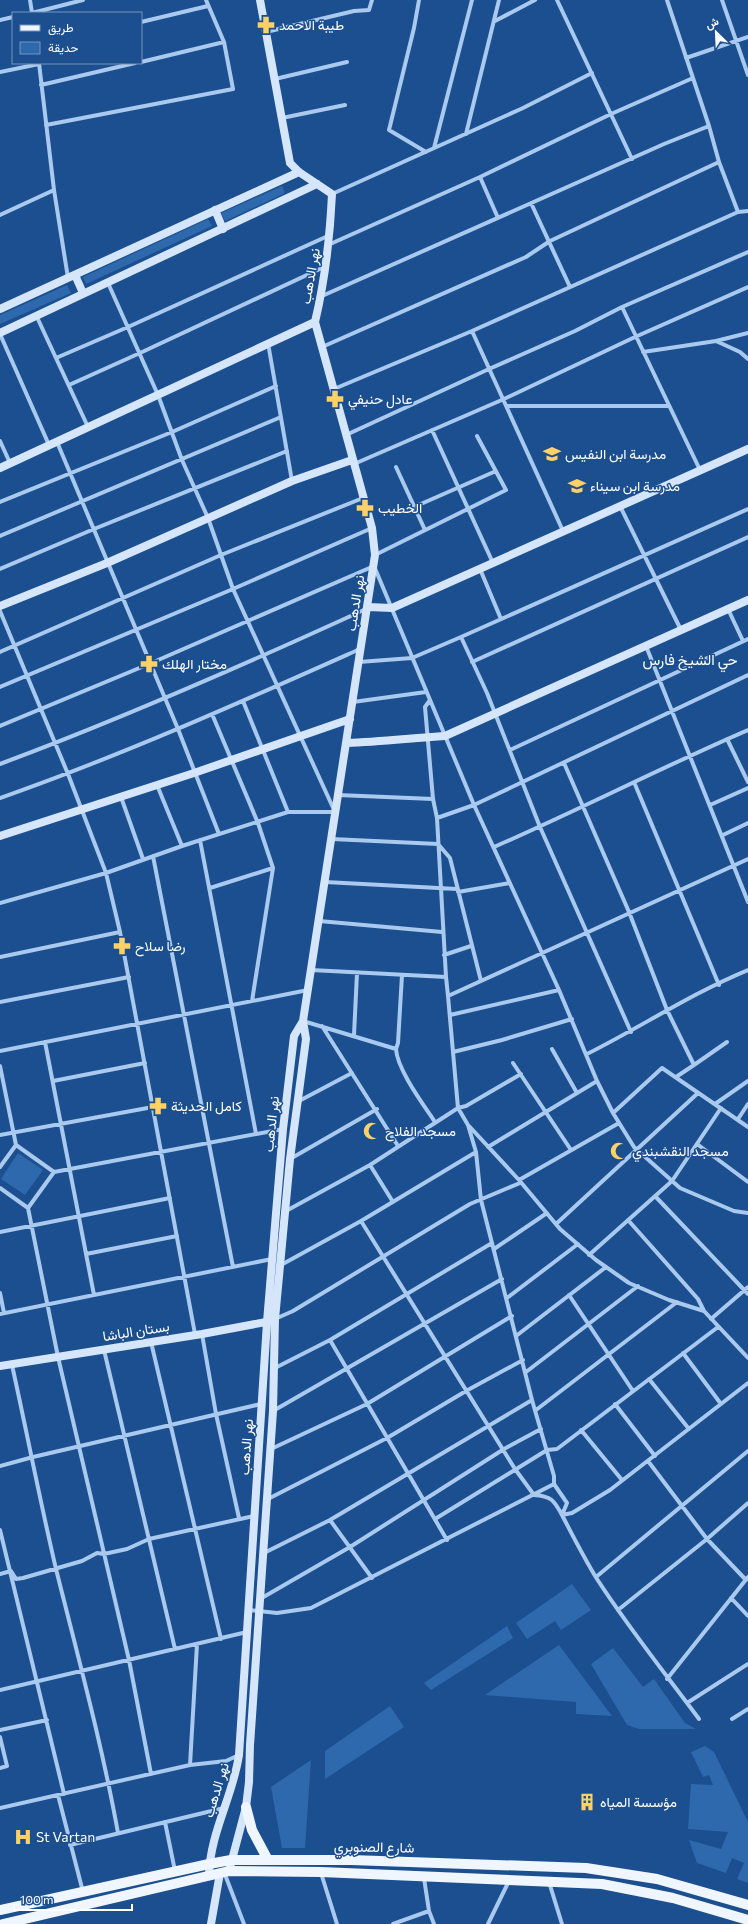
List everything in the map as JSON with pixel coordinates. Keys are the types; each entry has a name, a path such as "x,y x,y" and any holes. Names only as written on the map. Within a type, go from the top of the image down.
{"main road":[{"path":"246,1807 252,1830 268,1860"},
{"name":"شارع الصنوبري","path":"0,1910 231,1860 367,1860 586,1868 657,1879 748,1905"},
{"name":"شارع الصنوبري","path":"3,1924 24,1922 224,1872 320,1872 602,1884 673,1898 748,1920"}],"street":[{"path":"30,0 32,12"},
{"path":"36,12 82,0"},
{"path":"46,125 233,89 224,42 206,0"},
{"path":"260,0 290,162 299,172 332,194 523,108 592,73"},
{"path":"266,32 354,11 369,10 372,0"},
{"path":"419,0 414,28 389,130 426,152"},
{"path":"434,148 472,0"},
{"path":"466,134 499,0"},
{"path":"495,21 535,0"},
{"path":"667,0 709,126 719,162 738,212"},
{"path":"722,0 748,75"},
{"path":"559,1 632,158"},
{"path":"142,22 208,6"},
{"path":"0,20 12,17"},
{"path":"686,58 748,37"},
{"path":"142,62 224,42"},
{"path":"274,79 347,62"},
{"path":"0,72 39,64 54,190 71,276 83,294"},
{"path":"41,84 131,64"},
{"path":"328,245 480,177 611,114 693,78"},
{"path":"282,118 345,105"},
{"path":"321,296 632,158 709,126"},
{"path":"322,347 526,257 550,241 719,162"},
{"path":"0,309 299,172"},
{"path":"480,177 498,218"},
{"path":"219,834 178,729 122,600 83,501 70,472 53,444 0,333 317,184"},
{"path":"0,215 54,190"},
{"name":"نهر الدهب","path":"211,1924 224,1872 231,1860 246,1807 269,1450 273,1411 275,1319 290,1159 306,1039 304,1021 332,838 337,795 347,743 375,555 372,528 315,322 321,296 330,235 332,194"},
{"path":"531,203 570,286"},
{"path":"215,210 223,229"},
{"path":"334,389 472,331 738,212 748,210"},
{"path":"56,358 128,327 330,235"},
{"path":"346,436 489,369 575,331 622,307 748,252"},
{"path":"69,385 325,266"},
{"path":"0,903 106,873 182,846 258,823 288,812 335,812 233,589 208,518 182,460 158,395 108,283"},
{"path":"0,606 107,563 292,481 353,462 432,430 504,399 636,337 748,287"},
{"path":"622,307 700,471"},
{"path":"36,315 89,427"},
{"path":"0,468 315,322"},
{"path":"472,331 563,531"},
{"path":"643,352 716,341 748,333"},
{"path":"716,341 740,352 748,359"},
{"path":"268,343 292,481"},
{"path":"0,502 70,472 172,432 276,386"},
{"path":"507,406 669,406"},
{"path":"0,536 281,417"},
{"path":"432,430 493,563"},
{"path":"375,555 506,490 477,436"},
{"path":"0,441 10,464"},
{"path":"0,764 55,744 164,699 264,656 368,608 392,608 748,449"},
{"path":"0,569 94,529 287,451"},
{"path":"396,467 425,530"},
{"path":"414,507 496,471"},
{"path":"0,652 221,556 363,498"},
{"path":"620,506 681,630"},
{"path":"359,662 412,658 461,638 748,509"},
{"path":"0,687 233,589 372,528"},
{"path":"472,662 748,537"},
{"path":"0,726 149,664 374,566 474,805 542,951 587,1054 597,1081 613,1113 636,1150 680,1188 734,1211 748,1213"},
{"path":"480,569 501,620"},
{"path":"347,743 445,736 748,600"},
{"path":"510,750 746,640 728,609"},
{"path":"0,611 68,774 80,810 106,873 120,932 185,1277 239,1518"},
{"path":"461,638 495,714 540,827 631,1032"},
{"path":"646,646 689,755 735,865 748,902"},
{"path":"0,798 68,774 178,729 361,648"},
{"path":"437,818 474,805 522,783 748,675"},
{"path":"353,702 426,692"},
{"path":"430,700 425,707 433,799 437,818 442,932 458,1108 468,1125 520,1181 556,1224 589,1255 638,1286 704,1311"},
{"path":"242,701 288,812"},
{"path":"212,714 258,823 273,868 252,1000"},
{"path":"0,836 194,773 350,719"},
{"path":"494,847 540,827 689,755 748,730"},
{"path":"727,738 748,782"},
{"path":"564,763 584,805 629,912 667,1010 694,1065"},
{"path":"634,782 719,985"},
{"path":"157,785 182,846"},
{"path":"710,805 748,788"},
{"path":"337,795 433,799"},
{"path":"121,796 143,860"},
{"path":"722,835 748,823"},
{"path":"332,838 438,844 450,858 481,981"},
{"path":"200,840 256,1134"},
{"path":"153,856 233,1267"},
{"path":"448,996 542,951 748,859"},
{"path":"210,888 273,868"},
{"path":"325,882 458,890 510,883"},
{"path":"319,921 442,932"},
{"path":"0,957 120,932"},
{"path":"444,955 471,946"},
{"path":"311,970 446,977"},
{"path":"587,1054 631,1032 667,1010 719,985 729,978 748,970"},
{"path":"354,1035 357,973"},
{"path":"402,975 396,1056 435,1122"},
{"path":"0,1002 128,977"},
{"path":"0,1051 308,990"},
{"path":"450,1015 559,990"},
{"path":"453,1052 502,1040 572,1019"},
{"path":"304,1021 396,1049"},
{"name":"نهر الدهب","path":"209,1875 211,1850 235,1779 239,1755 248,1632 266,1322 283,1129 294,1036 304,1021"},
{"path":"322,1026 377,1109 398,1146"},
{"path":"46,1042 94,1295"},
{"path":"676,1078 727,1042"},
{"path":"552,1049 577,1093"},
{"path":"53,1082 145,1063"},
{"path":"513,1063 571,1150"},
{"path":"0,1066 16,1145 0,1167"},
{"path":"613,1113 662,1068 748,1127"},
{"path":"297,1102 352,1073"},
{"path":"286,1211 370,1164 458,1108 466,1106 521,1074"},
{"path":"488,1147 597,1081"},
{"path":"716,1104 748,1081"},
{"path":"556,1224 698,1093"},
{"path":"738,1119 748,1104"},
{"path":"0,1135 153,1107"},
{"path":"589,1255 672,1181 721,1108"},
{"path":"290,1159 377,1109"},
{"path":"275,1319 293,1311 470,1204 520,1181 619,1123"},
{"path":"468,1125 476,1152 481,1200 512,1316 532,1400 554,1476 554,1484 567,1503 562,1515"},
{"path":"28,1208 54,1172 283,1129"},
{"path":"697,1144 748,1182"},
{"path":"16,1145 54,1172"},
{"path":"281,1265 361,1221 476,1152"},
{"path":"370,1164 393,1202"},
{"path":"0,1188 28,1208 46,1304 129,1660 151,1774"},
{"path":"655,1196 748,1294"},
{"path":"0,1232 170,1198"},
{"path":"494,1249 547,1213"},
{"path":"628,1220 698,1299 704,1311 748,1358"},
{"path":"361,1221 446,1355 515,1469 534,1495"},
{"path":"86,1254 177,1236"},
{"path":"273,1369 330,1340 492,1242"},
{"path":"507,1298 578,1244"},
{"path":"0,1293 2,1313 272,1260"},
{"path":"516,1336 606,1267"},
{"path":"273,1411 502,1280"},
{"path":"526,1372 638,1286"},
{"path":"711,1319 748,1287"},
{"path":"569,1295 633,1391"},
{"path":"536,1410 677,1302"},
{"path":"269,1450 367,1404 512,1316"},
{"name":"بستان الباشا","path":"0,1366 199,1334 266,1322 275,1319"},
{"path":"435,1519 547,1450 557,1450 581,1430 718,1326"},
{"path":"330,1340 447,1540"},
{"path":"151,1342 221,1639"},
{"path":"104,1349 175,1649"},
{"path":"683,1353 721,1404"},
{"path":"266,1500 387,1438 466,1390 523,1360"},
{"path":"12,1365 56,1568 83,1671 109,1783 118,1833"},
{"path":"649,1379 689,1429"},
{"path":"562,1515 572,1513 610,1490 748,1383"},
{"path":"263,1553 330,1520 532,1400"},
{"path":"0,1466 78,1446 262,1404"},
{"path":"615,1404 654,1456"},
{"path":"260,1599 350,1547 504,1449 541,1429"},
{"path":"581,1430 622,1480"},
{"path":"596,1577 748,1451"},
{"path":"648,1461 707,1539 747,1578 667,1679"},
{"path":"249,1610 277,1613 311,1608 447,1540 554,1484"},
{"path":"534,1495 545,1495 554,1501 596,1577 667,1679 699,1719"},
{"path":"618,1610 707,1539 748,1503"},
{"path":"11,1571 16,1579 82,1561 97,1554 127,1549 149,1539 239,1518 254,1516"},
{"path":"330,1520 372,1578"},
{"path":"0,1530 38,1681 64,1794"},
{"path":"0,1574 11,1571"},
{"path":"731,1598 748,1616"},
{"path":"0,1690 248,1632"},
{"path":"190,1765 197,1644"},
{"path":"687,1703 748,1664"},
{"path":"732,1719 748,1709"},
{"path":"0,1730 47,1720"},
{"path":"0,1737 7,1766 0,1768"},
{"path":"0,1808 190,1765 226,1761 239,1755"},
{"path":"58,1795 83,1893"},
{"path":"70,1845 224,1808"},
{"path":"165,1822 176,1872"},
{"path":"224,1872 244,1924"},
{"path":"320,1872 337,1924"},
{"path":"424,1876 429,1911 434,1924"},
{"path":"488,1924 510,1879"},
{"path":"549,1881 562,1924"},
{"path":"393,1924 429,1911"}],"green space":[{"path":"282,186 285,193 225,221 221,213"},
{"path":"208,219 212,226 86,284 83,277"},
{"path":"67,285 71,293 0,324 0,315"},
{"path":"18,1153 43,1170 25,1195 1,1179"},
{"path":"572,1584 591,1610 561,1630 555,1621 527,1639 516,1623"},
{"path":"507,1626 513,1638 431,1690 424,1683"},
{"path":"559,1645 612,1716 576,1714 576,1702 485,1695"},
{"path":"613,1648 643,1687 654,1679 685,1723 696,1729 639,1729 627,1725 591,1664"},
{"path":"390,1706 404,1727 325,1779 325,1751"},
{"path":"705,1746 714,1752 748,1822 748,1883 737,1879 744,1863 732,1858 726,1873 697,1863 689,1840 721,1849 728,1832 688,1829 691,1784 713,1785 709,1775 703,1777 691,1752"},
{"path":"311,1760 305,1848 282,1848 271,1787"}],"place":[{"name":"طيبة الاحمد","path":"266,25"},
{"name":"عادل حنيفي","path":"335,399"},
{"name":"مدرسة ابن النفيس","path":"552,454"},
{"name":"مدرسة ابن سيناء","path":"577,486"},
{"name":"الخطيب","path":"365,508"},
{"name":"مختار الهلك","path":"149,664"},
{"name":"رضا سلاح","path":"122,946"},
{"name":"كامل الحديثة","path":"158,1106"},
{"name":"مسجد الفلاح","path":"372,1131"},
{"name":"مسجد النقشبندي","path":"619,1151"},
{"name":"مؤسسة المياه","path":"587,1802"},
{"name":"St Vartan","path":"23,1837"}],"district":[{"name":"حي الشيخ فارس","path":"690,660"}]}
